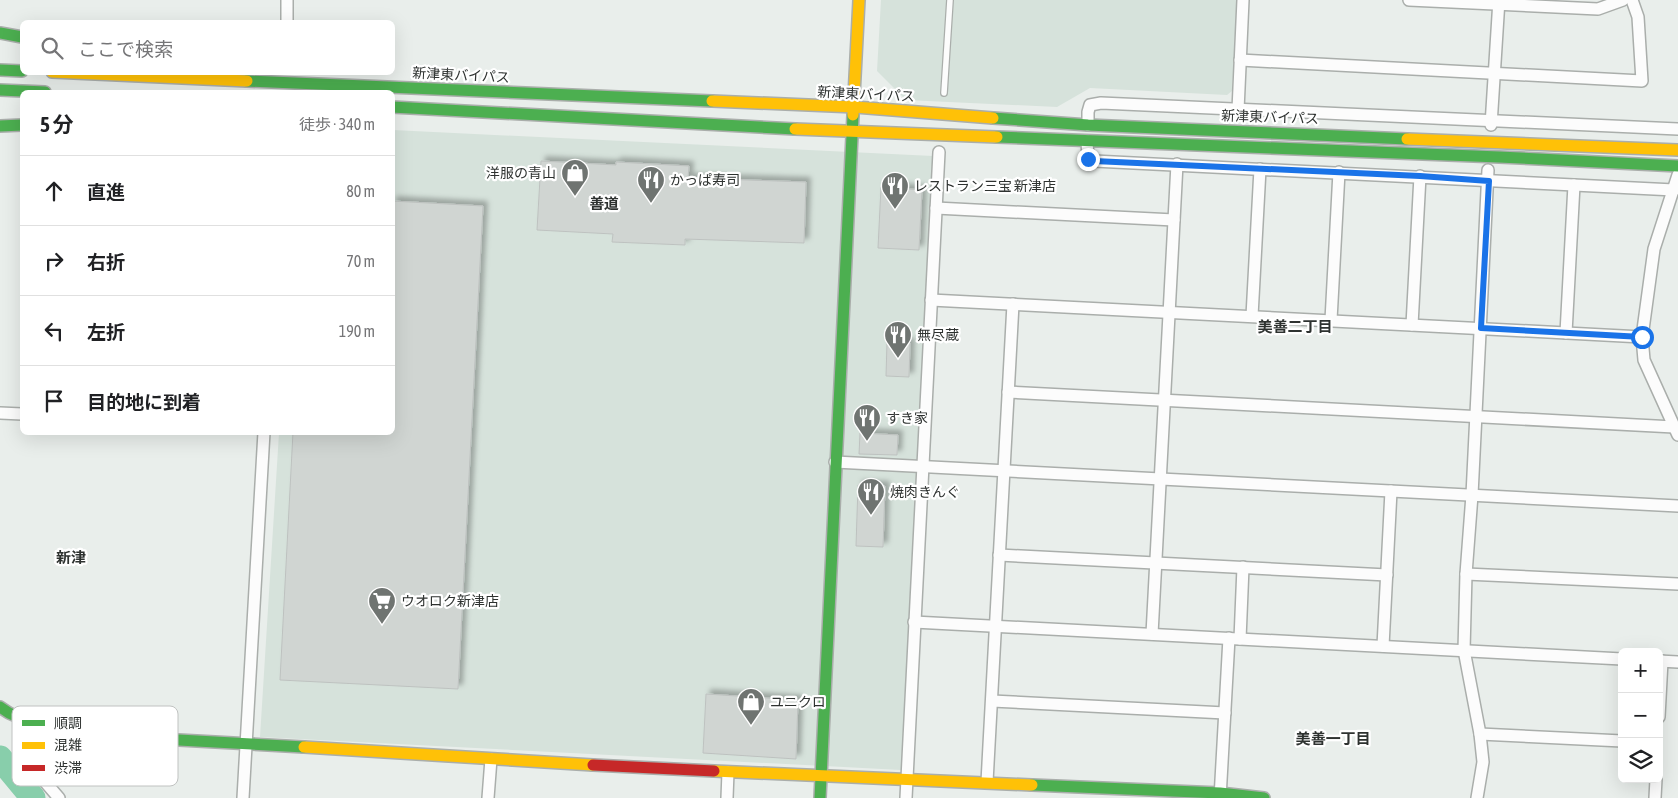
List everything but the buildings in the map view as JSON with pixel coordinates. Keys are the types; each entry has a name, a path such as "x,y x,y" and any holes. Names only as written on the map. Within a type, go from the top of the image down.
{"main road":[{"path":"820,798 859,0"},
{"path":"0,33 20,37"},
{"path":"0,70 20,71"},
{"name":"新津東バイパス","path":"118,75 855,108 1088,125 1678,150"},
{"path":"260,75 318,84"},
{"path":"0,90 20,91"},
{"path":"395,109 436,109 816,130 1499,157 1678,166"},
{"path":"0,126 20,125"},
{"path":"0,706 12,713"},
{"path":"178,739 728,772 987,782 1264,798"}],"street":[{"path":"287,0 287,20"},
{"path":"1238,110 1243,0"},
{"path":"1409,0 1499,2 1598,9 1623,0"},
{"path":"1240,60 1642,80 1638,17 1632,0"},
{"path":"1491,123 1499,2"},
{"path":"1088,125 1090,105 1101,103 1491,123 1678,129"},
{"path":"1087,141 1088,159 1094,161 1420,176 1489,175 1574,185 1674,190"},
{"path":"906,798 939,152"},
{"path":"1152,634 1177,164"},
{"path":"1252,316 1260,169"},
{"path":"1331,320 1339,172"},
{"path":"1477,798 1483,762 1480,734 1464,650 1466,574 1489,175"},
{"path":"1008,392 1476,416 1676,431 1644,360 1642,337 1654,249 1678,175"},
{"path":"1412,325 1420,176"},
{"path":"1566,333 1574,185"},
{"path":"936,208 1174,220"},
{"path":"931,300 1642,337"},
{"path":"987,782 1012,304"},
{"path":"0,413 20,414"},
{"path":"243,798 264,435"},
{"path":"835,462 1678,506"},
{"path":"1383,646 1391,491"},
{"path":"999,555 1387,575"},
{"path":"1220,796 1225,713 1243,567"},
{"path":"1466,574 1678,584"},
{"path":"914,622 1618,659"},
{"path":"1663,661 1678,662"},
{"path":"992,700 1225,713"},
{"path":"1480,734 1618,741"},
{"path":"488,798 491,759"},
{"path":"727,798 728,772"},
{"path":"1655,798 1656,783"},
{"path":"49,786 59,798"}],"lane":[{"path":"944,93 950,0"}],"shaded area":[{"path":"881,0 1237,0 1232,91 1227,95 1090,88 1057,107 906,100 877,71"},
{"path":"395,130 933,156 901,770 260,737 279,435 395,435"}],"waterway":[{"path":"0,758 12,773"},
{"path":"23,786 33,798"}],"traffic: fast":[{"path":"0,33 20,37"},
{"path":"0,70 20,71"},
{"path":"247,81 712,101"},
{"path":"0,90 20,91"},
{"path":"395,107 795,129"},
{"path":"820,798 853,115"},
{"path":"993,118 1088,125 1407,139"},
{"path":"0,126 20,125"},
{"path":"997,137 1678,166"},
{"path":"0,707 12,714"},
{"path":"178,740 304,747"},
{"path":"1032,785 1220,793 1264,798"}],"traffic: slow":[{"path":"853,115 859,0"},
{"path":"117,75 247,81"},
{"path":"712,101 855,107 993,118"},
{"path":"795,129 997,137"},
{"path":"1407,139 1678,150"},
{"path":"304,747 593,765"},
{"path":"714,771 1032,785"}],"traffic: jam":[{"path":"593,765 714,771"}],"place":[{"name":"洋服の青山","path":"575,197"},
{"name":"かっぱ寿司","path":"651,204"},
{"name":"レストラン三宝 新津店","path":"895,210"},
{"name":"無尽蔵","path":"898,359"},
{"name":"すき家","path":"867,442"},
{"name":"焼肉きんぐ","path":"871,516"},
{"name":"ウオロク新津店","path":"382,625"},
{"name":"ユニクロ","path":"751,726"}],"district":[{"name":"善道","path":"604,203"},
{"name":"美善二丁目","path":"1295,326"},
{"name":"新津","path":"71,557"},
{"name":"美善一丁目","path":"1333,738"}],"route":[{"path":"1088,159 1094,161 1420,176 1489,181 1481,328 1642,337"}]}
